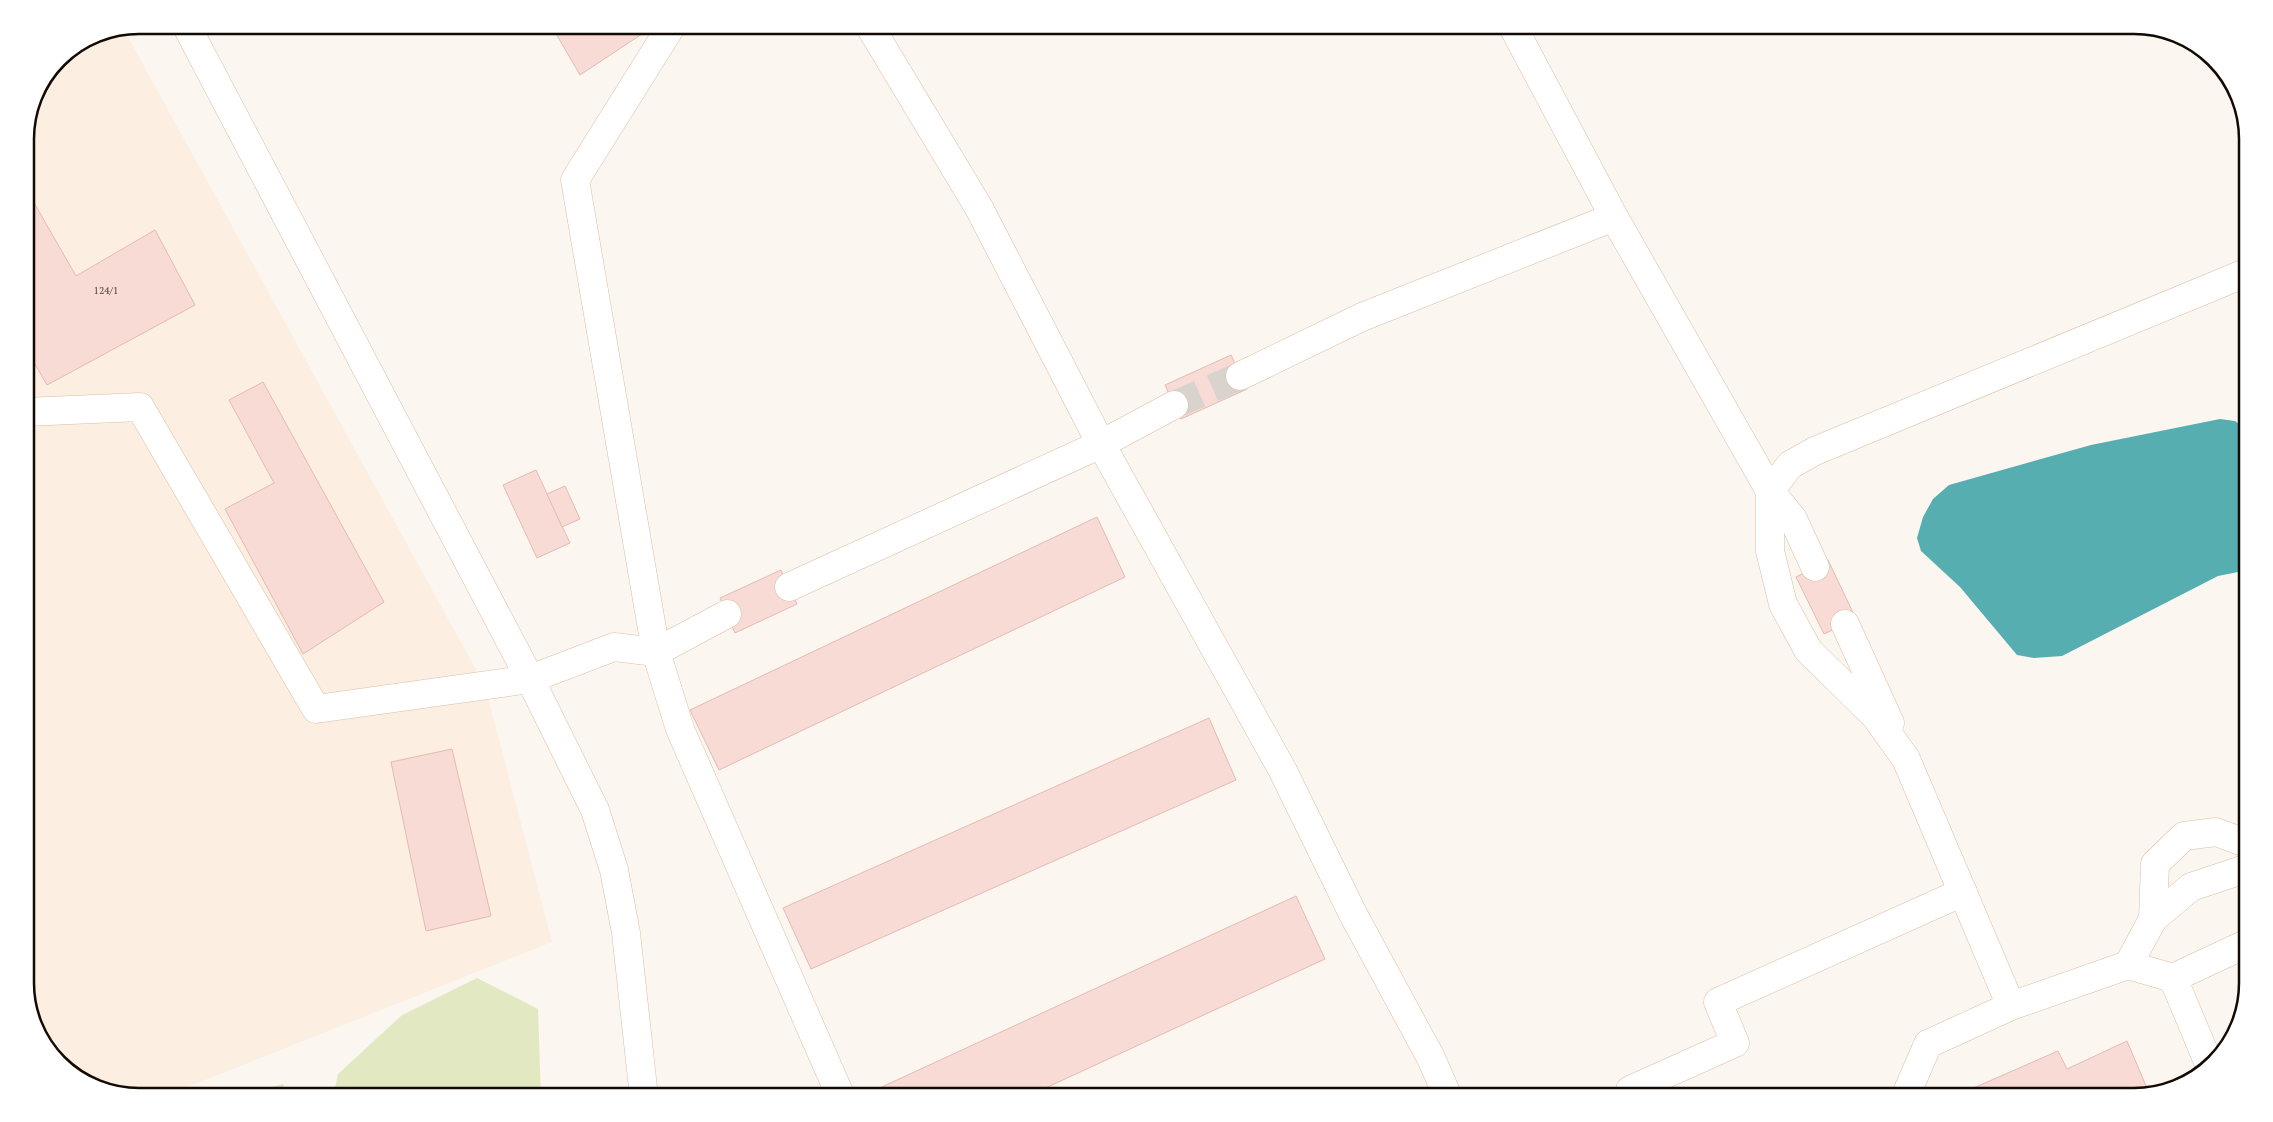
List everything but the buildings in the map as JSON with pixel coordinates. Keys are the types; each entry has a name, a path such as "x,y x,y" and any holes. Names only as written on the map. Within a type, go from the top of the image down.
{"street":[{"path":"191,34 530,679 595,810 614,870 626,933 643,1088"},
{"path":"666,34 575,180 656,652 680,729 837,1088"},
{"path":"874,34 979,208 1101,444 1283,771 1353,914 1431,1058 1444,1088"},
{"path":"1517,34 1614,217 1770,491 1793,519 1815,567"},
{"path":"1240,376 1362,317 1614,217"},
{"path":"1906,759 1876,717 1808,650 1783,604 1770,552 1770,491 1790,465 1814,451 2239,276"},
{"path":"789,587 1101,444 1174,405"},
{"path":"34,412 140,407 316,709 530,679 614,647 656,652 727,614"},
{"path":"1845,624 1906,759 2011,1006"},
{"path":"2153,919 2155,864 2184,836 2216,832 2239,841"},
{"path":"2128,965 2153,919 2191,887 2239,871"},
{"path":"1634,1088 1735,1043 1718,1002 1963,892"},
{"path":"1909,1088 1928,1044 2011,1006 2128,965 2173,978 2239,947"},
{"path":"2173,978 2207,1058"}],"shaded area":[{"path":"127,35 485,686 552,942 185,1088 132,1088 105,1083 70,1062 60,1052 45,1029 39,1017 34,990 34,132 37,112 52,81 70,60 86,48 105,39"}],"green space":[{"path":"477,978 538,1009 541,1088 335,1088 338,1074 402,1015"},
{"path":"283,1084 284,1088 268,1088"}],"water":[{"path":"2220,419 2235,421 2239,424 2239,572 2218,576 2062,656 2034,658 2017,655 1960,587 1921,551 1917,538 1923,517 1933,499 1949,485 2091,445"}],"tunnel":[{"path":"1174,405 1240,376"}]}
